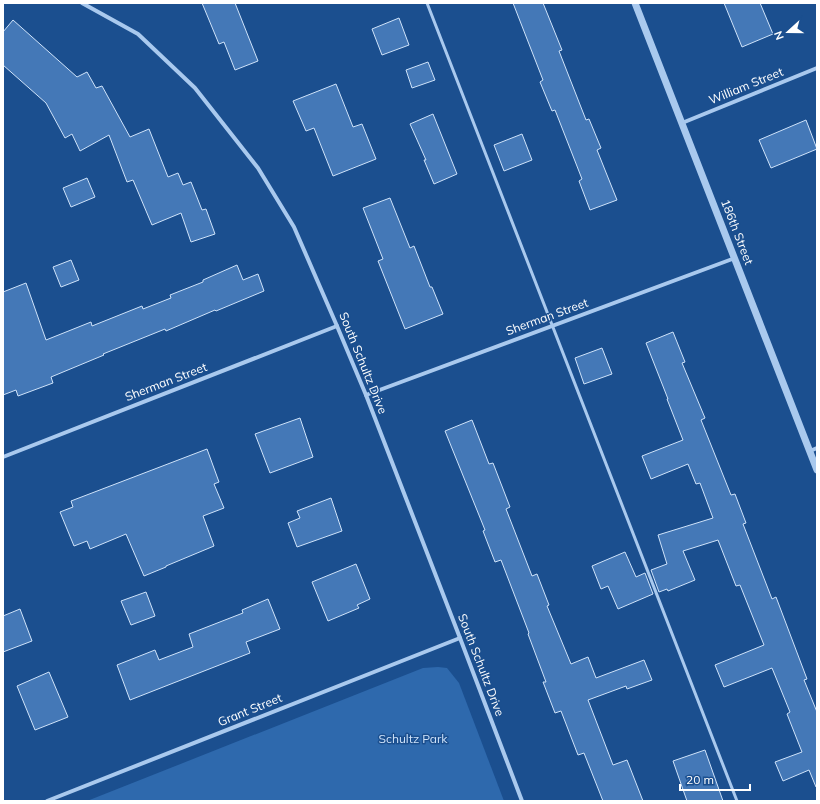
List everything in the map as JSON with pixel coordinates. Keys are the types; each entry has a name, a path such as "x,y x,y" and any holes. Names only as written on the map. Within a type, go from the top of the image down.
{"street":[{"name":"South Schultz Drive","path":"82,3 138,34 195,88 258,168 294,227 366,395 522,801"},
{"name":"186th Street","path":"636,3 817,470"},
{"name":"William Street","path":"682,123 817,68"},
{"name":"Sherman Street","path":"366,395 735,258"},
{"name":"Sherman Street","path":"3,457 337,326"},
{"path":"810,451 817,448"},
{"name":"Grant Street","path":"47,801 460,638"}],"lane":[{"path":"427,3 737,801"}],"green space":[{"name":"Schultz Park","path":"423,668 447,668 459,683 504,801 87,801"}],"building":[{"path":"202,3 235,3 258,61 235,70 224,42 219,44"},
{"path":"513,3 543,3 562,50 559,51 586,120 589,119 601,148 597,150 617,200 590,210 579,181 582,179 555,110 552,111 540,82 543,80"},
{"path":"724,3 760,3 773,34 742,47"},
{"path":"399,18 409,45 382,55 372,29"},
{"path":"13,20 77,77 87,72 96,88 102,86 130,137 149,129 168,177 178,173 183,185 191,182 202,210 206,209 215,234 191,242 181,213 152,225 133,180 127,182 109,135 80,151 72,134 65,138 46,103 3,65 3,32"},
{"path":"428,62 435,80 412,88 406,70"},
{"path":"336,84 353,127 362,124 376,159 333,176 314,128 306,131 293,101"},
{"path":"433,114 457,174 434,184 424,160 426,160 410,124"},
{"path":"806,120 817,149 771,168 759,140"},
{"path":"522,134 532,160 504,171 494,145"},
{"path":"87,178 95,197 71,207 63,188"},
{"path":"390,198 410,248 414,246 430,287 432,287 443,314 405,329 378,261 383,259 363,208"},
{"path":"71,260 79,280 61,287 53,267"},
{"path":"237,265 243,280 258,274 264,291 166,331 165,329 103,354 104,355 51,377 53,383 18,396 16,390 3,395 3,292 26,283 46,340 91,322 92,326 142,306 143,309 171,298 170,295 203,282 203,280"},
{"path":"673,332 685,362 682,363 705,418 701,420 731,495 735,494 746,523 743,524 772,599 776,597 807,679 804,680 817,712 817,787 809,770 783,781 775,762 802,752 787,714 790,712 772,668 724,687 715,665 764,645 740,585 736,586 718,540 683,551 695,580 668,591 667,589 659,592 651,570 667,564 658,535 713,518 700,483 696,484 688,464 651,479 642,456 683,440 646,343"},
{"path":"602,348 612,374 584,384 575,358"},
{"path":"300,418 313,457 270,473 255,434"},
{"path":"472,420 489,464 493,463 510,507 506,509 532,576 537,574 549,605 547,606 571,664 588,657 596,678 644,660 652,680 627,689 626,686 588,700 613,765 627,760 643,801 603,801 584,753 578,755 561,711 555,713 543,682 546,682 528,634 529,633 501,560 495,562 483,531 485,530 445,431"},
{"path":"207,449 219,482 214,484 224,508 203,516 214,546 144,576 126,534 90,549 87,541 74,546 60,512 73,507 71,501"},
{"path":"331,498 342,531 297,547 288,523 300,518 297,511"},
{"path":"625,552 636,577 645,573 653,594 618,609 608,586 601,589 592,566"},
{"path":"356,564 370,599 357,605 359,608 328,621 312,582"},
{"path":"146,592 155,616 131,625 121,601"},
{"path":"268,599 280,629 246,642 250,653 130,700 117,665 155,650 159,660 193,647 189,634 243,613 242,610"},
{"path":"20,609 32,641 3,652 3,616"},
{"path":"49,672 68,717 35,730 17,686"},
{"path":"705,750 723,801 687,801 673,761"}]}
